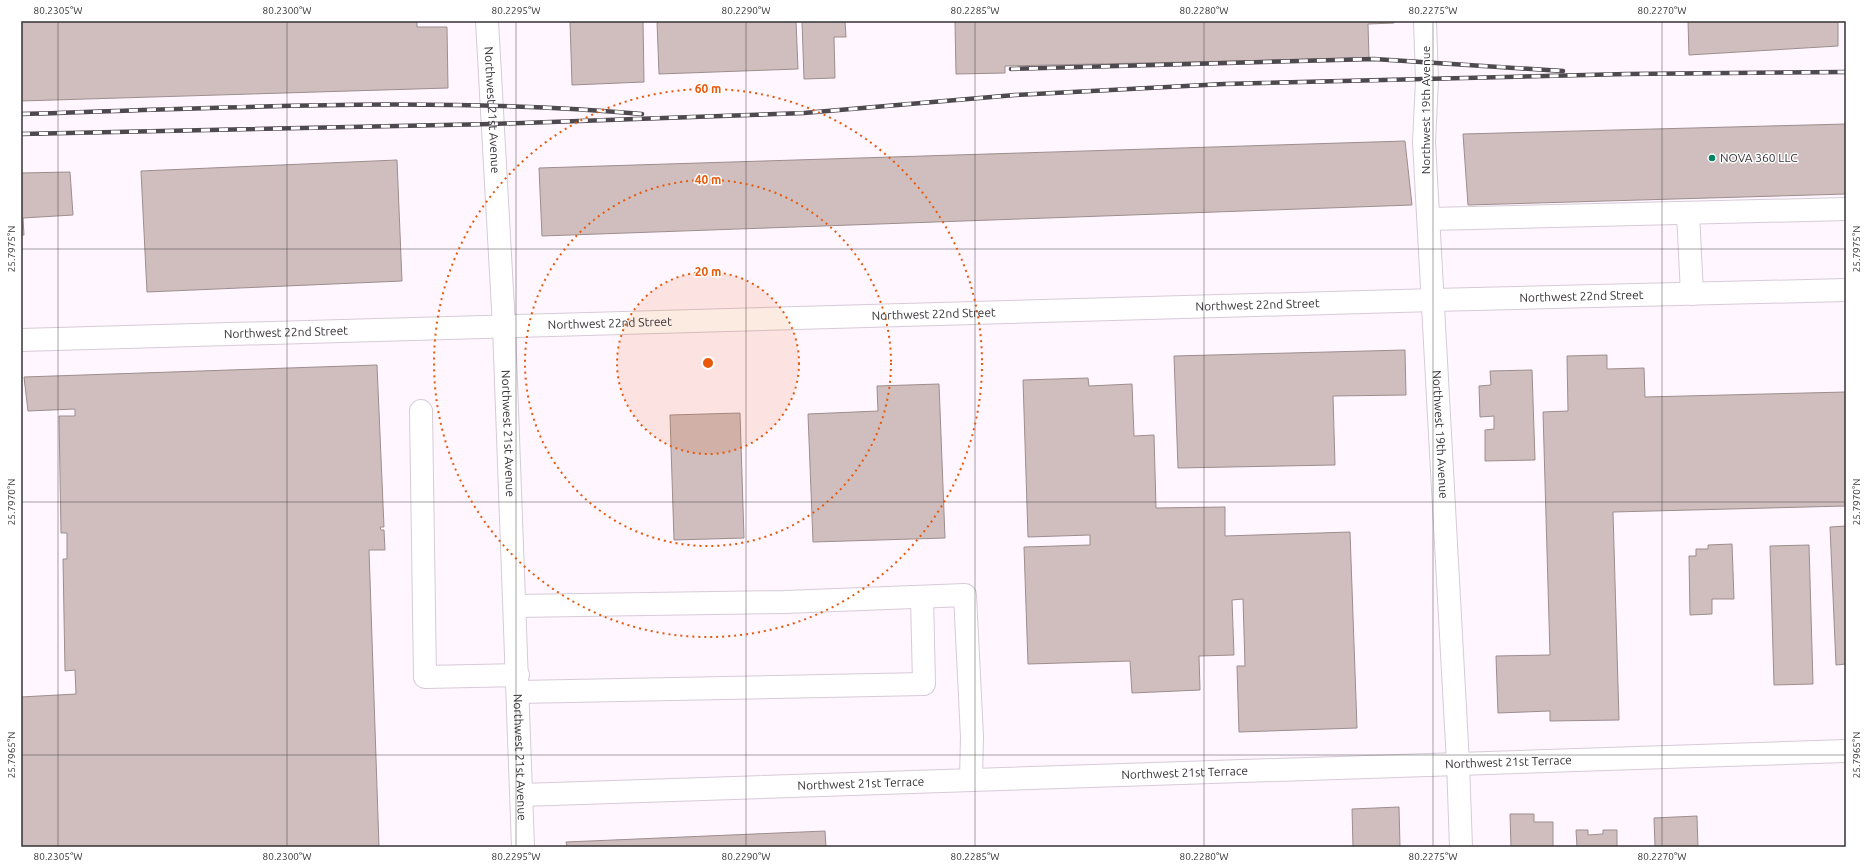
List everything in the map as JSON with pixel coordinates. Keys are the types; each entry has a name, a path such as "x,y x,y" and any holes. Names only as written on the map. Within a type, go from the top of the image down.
{"street":[{"name":"Northwest 21st Avenue","path":"487,21 504,327 523,847"},
{"name":"Northwest 19th Avenue","path":"1425,21 1427,80 1424,142 1434,300 1461,847"},
{"path":"1429,219 1846,209"},
{"path":"1688,213 1692,294"},
{"name":"Northwest 22nd Street","path":"21,340 1434,300 1846,290"},
{"path":"421,411 425,677 518,683 924,684 922,597"},
{"path":"515,606 786,602 965,596 972,737 971,779"},
{"name":"Northwest 21st Terrace","path":"522,795 1846,751"}],"building":[{"path":"21,21 417,21 417,27 447,27 448,88 21,101"},
{"path":"570,21 643,21 644,82 572,85"},
{"path":"657,21 796,21 798,69 659,74"},
{"path":"802,21 845,21 846,37 834,37 835,78 804,79"},
{"path":"955,21 1394,21 1394,23 1368,24 1369,58 1005,66 1005,73 956,74"},
{"path":"1688,21 1838,21 1838,46 1689,55"},
{"path":"1846,124 1846,194 1468,205 1463,134"},
{"path":"1405,141 1412,205 542,236 539,168"},
{"path":"397,160 402,281 147,292 141,171"},
{"path":"70,172 73,215 23,218 24,235 21,235 21,173"},
{"path":"1405,350 1406,395 1333,396 1335,465 1178,468 1174,356"},
{"path":"1607,355 1607,369 1644,368 1645,397 1846,392 1846,506 1613,512 1619,720 1550,721 1550,711 1498,713 1496,656 1550,655 1543,412 1568,411 1567,356"},
{"path":"377,365 384,527 380,527 381,530 384,530 385,550 369,550 379,847 21,847 21,697 76,694 75,670 65,671 63,559 67,559 67,533 61,533 59,416 75,416 75,409 28,411 24,377"},
{"path":"1532,370 1535,460 1485,461 1485,430 1494,429 1494,416 1480,417 1479,386 1491,385 1490,371"},
{"path":"1088,378 1089,386 1132,384 1134,436 1154,435 1156,508 1225,507 1225,536 1350,532 1357,728 1239,732 1237,666 1245,666 1243,599 1232,600 1234,655 1199,656 1200,690 1132,693 1130,661 1028,664 1024,547 1090,545 1090,535 1028,537 1023,380"},
{"path":"939,384 945,538 813,542 808,414 878,411 877,386"},
{"path":"740,413 744,538 674,540 670,415"},
{"path":"1846,526 1846,664 1836,665 1830,527"},
{"path":"1732,544 1734,599 1712,599 1712,614 1690,615 1689,556 1696,556 1696,549 1708,549 1708,545"},
{"path":"1809,545 1813,684 1774,685 1770,546"},
{"path":"1399,807 1400,847 1353,847 1352,809"},
{"path":"1510,814 1534,814 1534,822 1553,822 1553,847 1511,847"},
{"path":"1697,816 1698,847 1655,847 1654,818"},
{"path":"1576,830 1588,830 1588,835 1603,834 1603,830 1617,830 1617,847 1577,847"},
{"path":"825,831 826,847 567,847 566,842"}],"railway":[{"path":"1011,69 1374,59 1563,71"},
{"path":"21,134 492,124 804,113 1015,95 1224,84 1627,74 1846,72"},
{"path":"21,114 332,105 487,106 642,114"}],"place":[{"name":"NOVA 360 LLC","path":"1712,158"}]}
